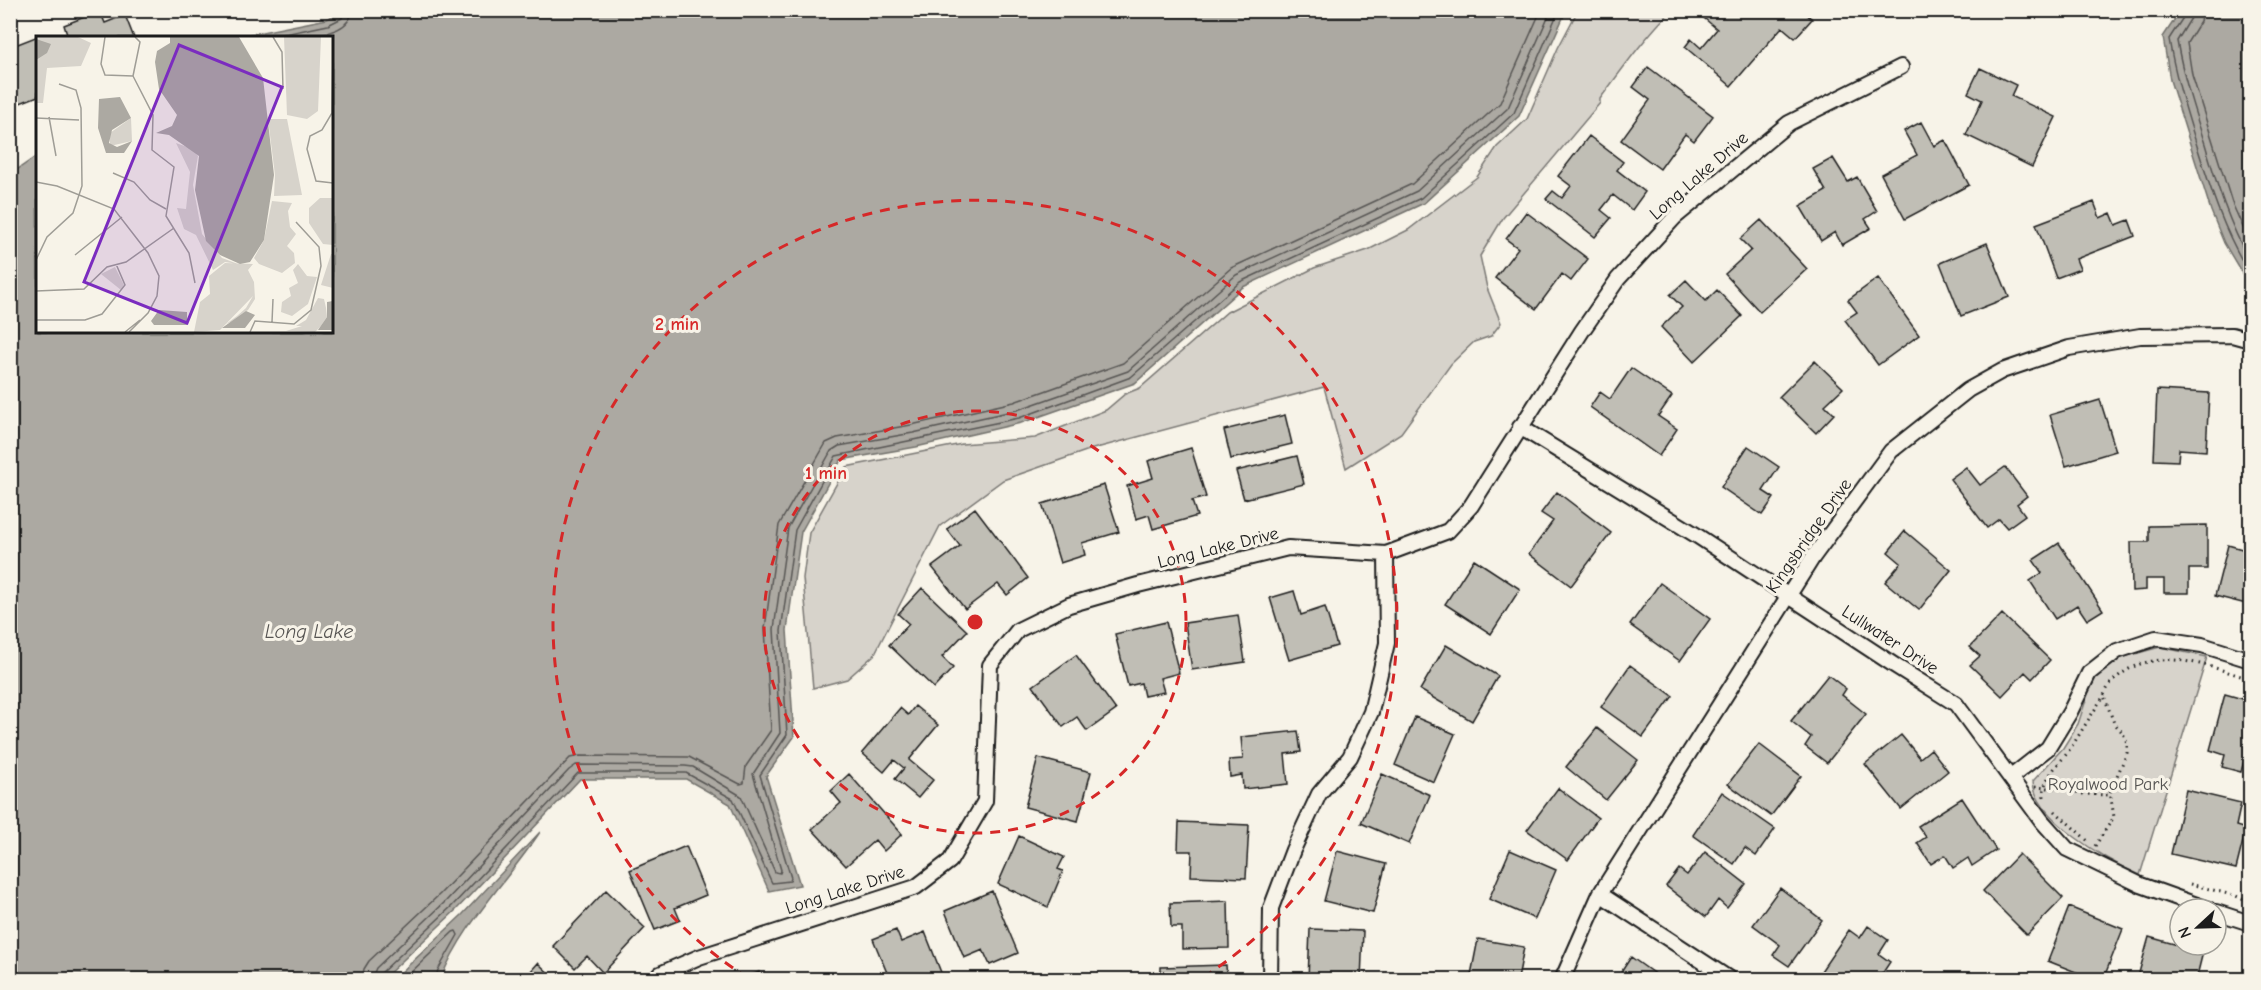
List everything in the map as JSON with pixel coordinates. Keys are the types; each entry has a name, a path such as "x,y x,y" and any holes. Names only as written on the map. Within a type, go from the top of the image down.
{"street":[{"name":"Long Lake Drive","path":"655,980 660,974 699,957 916,887 950,861 985,801 990,665 1018,630 1081,602 1138,585 1288,548 1386,554 1448,531 1471,506 1520,427 1618,279 1675,217 1789,123 1901,66"},
{"name":"Kingsbridge Drive","path":"1562,980 1600,894 1813,557 1891,451 1968,390 1993,376 2069,348 2140,336 2232,335 2250,340"},
{"name":"Lullwater Drive","path":"1520,427 1696,535 1788,597 1956,704 2042,821 2067,849 2140,885 2174,897"},
{"path":"1270,980 1271,908 1293,850 1319,794 1350,757 1371,712 1387,643 1386,554"},
{"path":"2014,781 2048,748 2070,712 2089,673 2117,651 2156,638 2202,645 2250,660"},
{"path":"1600,894 1731,980"},
{"path":"2228,916 2250,923"}],"path":[{"path":"2046,803 2043,788 2047,778 2067,754 2110,685 2125,672 2145,664 2169,659 2187,660 2250,679"},
{"path":"2055,811 2095,846 2114,817 2110,795 2127,753 2127,743 2123,733 2114,723 2104,695"},
{"path":"2014,781 2043,788 2072,790 2081,794 2110,795"},
{"path":"2183,883 2236,896 2250,903"}],"green space":[{"path":"1578,10 1671,11 1634,53 1600,99 1600,103 1503,218 1480,256 1487,288 1501,323 1491,336 1474,342 1451,364 1401,433 1346,468 1324,387 1089,450 1003,480 940,526 874,655 847,679 813,688 803,578 809,533 846,467 962,444 1035,438 1106,410 1125,394 1140,388 1227,312 1314,268 1368,250 1408,230 1477,177 1497,147 1527,119 1558,48"},
{"name":"Royalwood Park","path":"2160,647 2207,657 2140,875 2092,849 2059,824 2046,810 2037,795 2033,781 2063,748 2078,724 2093,679 2120,658"}],"water":[{"name":"Long Lake","path":"344,10 1566,10 1519,116 1424,203 1243,287 1135,383 1021,423 916,447 841,460 801,532 787,630 794,737 766,776 800,885 769,891 730,804 686,779 580,779 456,910 383,979 11,979 11,174 36,157 36,333 333,333 333,36 242,36 327,19"},
{"path":"2181,10 2250,11 2250,278 2243,275 2224,243 2211,211 2170,80 2163,37"},
{"path":"540,832 473,922 450,959 441,979 394,979 462,915"}],"building":[{"path":"1702,10 1758,10 1764,15 1768,10 1802,10 1812,19 1795,38 1782,27 1731,86 1685,47 1691,39 1701,48 1717,29 1699,14"},
{"path":"100,11 105,23 125,15 133,36 67,36 64,25"},
{"path":"36,37 36,97 10,107 10,47"},
{"path":"1648,67 1713,116 1694,141 1685,134 1660,169 1621,140 1650,100 1633,87"},
{"path":"1980,68 2016,85 2011,96 2056,117 2032,167 1966,135 1982,100 1968,93"},
{"path":"1921,122 1934,146 1945,140 1969,185 1905,219 1881,174 1917,155 1904,131"},
{"path":"1589,136 1623,162 1617,170 1645,192 1632,210 1613,195 1601,210 1611,218 1595,237 1546,199 1553,191 1562,198 1571,186 1558,176"},
{"path":"1833,158 1848,182 1857,177 1877,211 1865,219 1871,228 1842,245 1835,232 1821,241 1800,206 1826,191 1813,169"},
{"path":"2094,202 2100,218 2111,213 2116,225 2129,220 2135,236 2076,259 2080,269 2056,278 2036,224"},
{"path":"1526,212 1588,259 1571,281 1562,274 1536,309 1495,278 1518,248 1506,239"},
{"path":"1761,220 1807,269 1760,312 1725,274 1751,250 1740,239"},
{"path":"1987,243 2009,297 1961,316 1940,263"},
{"path":"1878,278 1919,335 1878,365 1845,320 1857,312 1848,300"},
{"path":"1686,280 1706,301 1717,290 1742,316 1694,362 1661,327 1682,307 1670,295"},
{"path":"1815,361 1843,388 1825,405 1834,414 1816,433 1779,397"},
{"path":"1631,368 1672,396 1658,416 1677,429 1659,456 1590,407 1600,392 1610,399"},
{"path":"2157,390 2209,393 2206,451 2179,449 2178,461 2154,460"},
{"path":"2100,400 2116,451 2066,466 2050,415"},
{"path":"1285,415 1292,444 1231,459 1224,430"},
{"path":"1748,446 1779,467 1763,491 1774,498 1762,515 1721,487"},
{"path":"1191,448 1206,497 1192,501 1197,516 1153,529 1149,515 1136,519 1127,486 1153,478 1148,461"},
{"path":"1297,456 1304,484 1244,499 1236,471"},
{"path":"1966,467 1980,485 2005,467 2027,496 2017,504 2025,515 2007,528 1999,519 1987,528 1950,479"},
{"path":"1104,485 1119,532 1082,543 1085,555 1060,563 1042,504"},
{"path":"1557,492 1611,533 1571,586 1529,554 1553,521 1541,513"},
{"path":"975,508 1028,578 1007,595 998,584 965,609 932,567 960,546 947,529"},
{"path":"2207,525 2207,569 2189,569 2189,593 2164,593 2164,579 2146,579 2146,590 2132,591 2131,542 2149,542 2149,526"},
{"path":"1905,531 1951,570 1919,610 1885,582 1901,563 1888,552"},
{"path":"2059,543 2103,610 2087,620 2077,605 2055,619 2030,581 2042,573 2033,560"},
{"path":"2250,544 2250,605 2215,596 2228,545 2249,551"},
{"path":"1474,559 1520,589 1491,634 1445,604"},
{"path":"1660,583 1710,619 1680,661 1630,625"},
{"path":"922,588 967,631 942,657 953,668 934,688 889,645 909,624 898,614"},
{"path":"1294,591 1301,615 1325,607 1337,646 1289,660 1270,598"},
{"path":"2002,614 2050,660 2032,679 2025,672 2002,696 1970,665 1980,656 1970,647"},
{"path":"1238,615 1245,662 1192,670 1185,623"},
{"path":"1166,622 1179,673 1160,678 1164,692 1144,696 1141,683 1128,686 1115,634"},
{"path":"1446,645 1498,676 1472,721 1420,690"},
{"path":"1076,655 1116,710 1087,731 1077,717 1063,727 1033,686"},
{"path":"1630,665 1673,696 1643,737 1601,707"},
{"path":"1828,675 1846,689 1842,695 1866,714 1827,763 1805,746 1811,737 1791,721"},
{"path":"2225,694 2250,701 2247,715 2250,715 2250,763 2244,761 2241,772 2222,767 2225,755 2210,750"},
{"path":"915,706 938,725 909,760 933,780 918,798 895,779 904,768 894,760 884,772 862,753 900,708 908,715"},
{"path":"1415,717 1455,734 1434,782 1395,765"},
{"path":"1597,728 1638,760 1606,800 1566,767"},
{"path":"1298,731 1301,752 1285,754 1288,784 1243,789 1242,775 1230,777 1229,760 1243,759 1241,737"},
{"path":"1901,735 1920,758 1931,749 1948,771 1901,809 1865,764"},
{"path":"1759,744 1801,776 1771,816 1728,784"},
{"path":"1038,758 1091,772 1078,821 1025,807"},
{"path":"849,774 902,834 884,851 875,840 846,866 812,829 841,803 831,791"},
{"path":"1382,774 1430,795 1409,844 1361,823"},
{"path":"1558,788 1598,818 1568,860 1527,830"},
{"path":"2186,790 2241,803 2236,826 2246,829 2236,869 2171,854"},
{"path":"1722,792 1775,829 1756,856 1745,848 1734,864 1693,835"},
{"path":"1962,798 1996,850 1972,866 1968,858 1953,868 1945,855 1931,864 1917,843 1926,837 1918,826"},
{"path":"1179,822 1249,825 1246,878 1191,876 1192,851 1178,851"},
{"path":"1019,836 1064,857 1058,869 1063,871 1048,907 998,884"},
{"path":"686,846 706,895 675,908 680,920 655,930 630,870"},
{"path":"1510,850 1556,870 1535,919 1489,899"},
{"path":"1337,851 1386,864 1373,913 1324,901"},
{"path":"1705,852 1746,884 1727,908 1718,900 1706,917 1666,886 1679,869 1687,875"},
{"path":"2019,854 2063,898 2027,935 1983,891"},
{"path":"1780,888 1822,920 1789,966 1773,955 1780,945 1753,925"},
{"path":"606,890 645,928 603,973 587,956 575,968 553,946"},
{"path":"992,891 1018,953 990,965 983,950 964,958 945,911"},
{"path":"1228,901 1229,948 1182,949 1182,927 1171,927 1170,903"},
{"path":"2069,907 2123,929 2103,980 2096,980 2048,961"},
{"path":"1868,926 1888,940 1879,954 1890,962 1878,980 1815,980 1849,930 1860,938"},
{"path":"1310,929 1363,931 1361,980 1308,980"},
{"path":"896,930 901,942 925,932 944,980 890,980 873,939"},
{"path":"2149,937 2168,942 2168,957 2202,957 2196,980 2137,980"},
{"path":"1478,939 1524,947 1518,979 1506,976 1505,980 1470,980"},
{"path":"1631,957 1663,980 1616,980"},
{"path":"538,963 556,980 523,980"},
{"path":"1226,965 1227,980 1161,980 1161,967"},
{"path":"759,972 762,980 739,980"}]}
